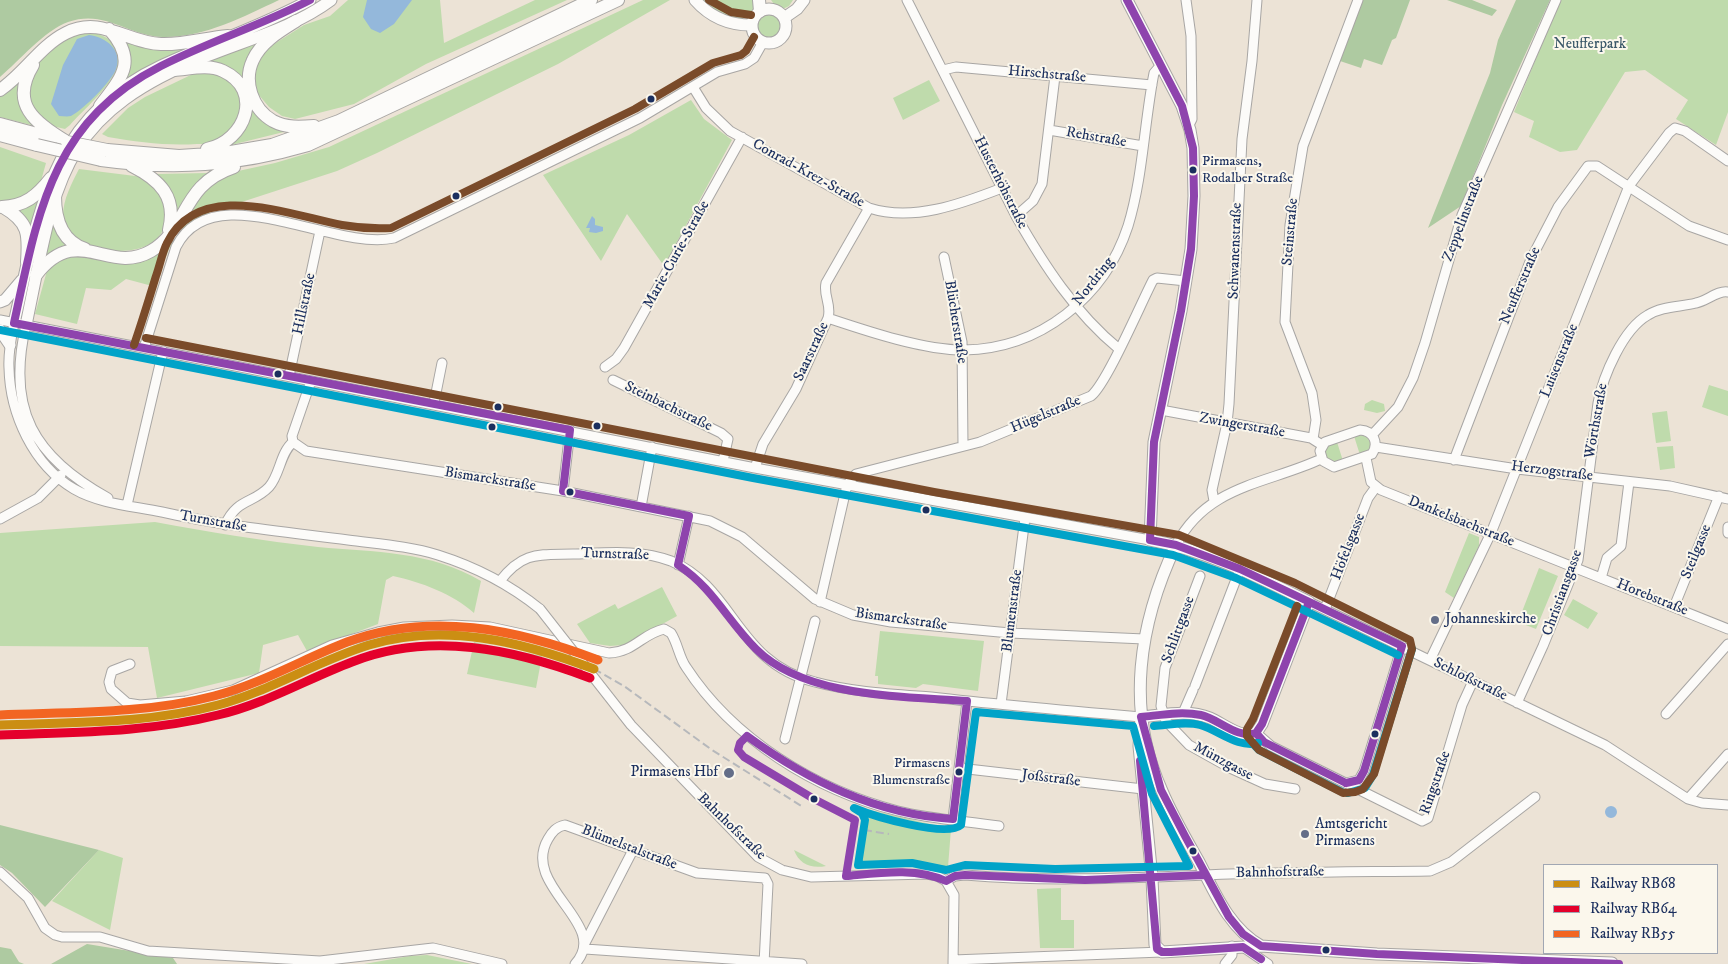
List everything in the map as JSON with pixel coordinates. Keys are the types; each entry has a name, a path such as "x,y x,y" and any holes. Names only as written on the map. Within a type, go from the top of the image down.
{"highway":[{"path":"0,124 104,155 180,156 224,153 272,145 339,121 591,0"},
{"path":"30,276 50,259 64,251 92,252 130,258 150,251 166,239 193,195 207,180 228,169 308,145 340,132 618,0"},
{"path":"296,21 268,40 252,61 249,82 255,102 272,121 285,126 300,127 339,121"},
{"path":"0,90 55,40 74,29 92,26 109,29 149,44 174,44 228,36"},
{"path":"100,106 123,74 126,57 124,48 109,29"},
{"path":"41,53 25,80 23,91 30,114 42,137"},
{"path":"174,70 210,67 224,71 238,83 246,101 243,124 228,142 217,147 180,156"},
{"path":"0,135 42,137 67,142 124,163 154,178 166,192 171,210 166,239"},
{"path":"124,163 181,167 231,163 260,158"},
{"path":"1,207 27,202 38,194 51,178"},
{"path":"54,196 55,212 64,236 72,243 92,252"},
{"path":"1,207 16,216 25,226 28,234 27,262"}],"main road":[{"path":"26,325 30,276 27,262 51,178 72,140 100,106 120,90 144,75 310,0"},
{"path":"14,323 54,196 71,157 102,117 134,91 174,70 296,21 332,0"},
{"path":"695,0 705,10 720,19 734,24 751,25"},
{"path":"784,18 797,9 804,0"},
{"path":"1127,0 1182,106 1192,139 1194,196 1191,249 1153,452 1150,540"},
{"path":"764,5 777,10 784,18 785,30 782,37 775,42 763,42 753,34 751,25 754,17 764,5"},
{"path":"0,302 30,276"},
{"path":"0,330 10,345"},
{"name":"Schloßstraße","path":"1150,540 1176,545 1240,569 1309,602"},
{"path":"1176,545 1156,592 1144,639 1140,664 1141,717 1139,746 1142,789 1152,878 1155,945 1162,952 1261,946 1376,959 1612,963"},
{"path":"1256,733 1262,724 1309,602"},
{"name":"Ringstraße","path":"1141,717 1183,713 1203,715 1248,735 1256,733"},
{"path":"1141,717 1161,790 1205,875 1237,928 1261,946"},
{"path":"1233,947 1237,928"}],"street":[{"name":"Husterhöhstraße","path":"907,0 1016,216 1050,272 1077,306 1119,349"},
{"path":"1186,0 1192,52 1192,119 1189,125"},
{"name":"Schwanenstraße","path":"1214,501 1212,490 1227,423 1241,148 1252,61 1257,0"},
{"name":"Zeppelinstraße","path":"1372,435 1398,407 1413,378 1462,215 1556,0"},
{"name":"Steinstraße","path":"1313,439 1316,420 1312,393 1285,322 1290,224 1303,146 1357,1"},
{"path":"144,348 176,247 187,231 212,218 230,214 242,214 375,241 394,238 640,118 721,70 745,64 754,58 763,42"},
{"name":"Nordring","path":"828,318 883,336 962,350 992,346 1033,334 1056,322 1077,306 1100,280 1122,241 1132,207 1154,73 1161,65"},
{"name":"Hirschstraße","path":"943,70 956,67 1152,85"},
{"path":"1016,216 1028,207 1038,192 1049,130 1055,76"},
{"name":"Conrad-Krez-Straße","path":"694,87 713,117 742,137 869,208 895,213 944,208 1002,188"},
{"name":"Luisenstraße","path":"1430,660 1491,533 1629,186 1668,133 1675,128 1685,131 1728,161"},
{"name":"Rehstraße","path":"1049,130 1143,146"},
{"name":"Marie-Curie-Straße","path":"604,367 616,358 624,348 742,137"},
{"name":"Neufferstraße","path":"1454,460 1520,283 1558,207 1585,169 1591,165 1597,166 1629,186"},
{"path":"1629,186 1689,226 1728,240"},
{"name":"Saarstraße","path":"755,468 763,444 796,389 828,318 830,309 825,294 826,283 869,208"},
{"name":"Hillstraße","path":"289,376 320,231"},
{"name":"Blücherstraße","path":"944,257 962,350 963,446"},
{"name":"Hügelstraße","path":"848,485 856,474 994,437 1090,396 1097,389 1119,349 1153,280 1157,278 1186,281"},
{"name":"Wörthstraße","path":"1587,476 1602,386 1611,365 1631,331 1651,313 1700,302 1723,291 1728,292"},
{"path":"0,320 434,403 755,468 1150,540"},
{"name":"Turnstraße","path":"14,323 10,345 10,385 17,415 32,447 62,475 117,503 225,525 396,546 436,554 477,569 500,581 521,560 542,555 631,553 657,557 678,565 710,589 748,640 767,659 780,668 802,678 851,688 1141,717"},
{"name":"Turnstraße","path":"26,325 19,361 19,385 23,407 39,442 62,475"},
{"path":"128,505 163,351"},
{"path":"434,403 442,363"},
{"name":"Steinbachstraße","path":"612,380 721,433 728,439 723,461"},
{"path":"225,525 239,505 269,487 292,442 292,436 311,381"},
{"name":"Zwingerstraße","path":"1161,410 1313,439 1322,445"},
{"path":"563,491 570,430"},
{"path":"1360,430 1372,435 1376,447 1372,454 1366,458 1334,467 1321,459 1322,445 1360,430"},
{"name":"Bismarckstraße","path":"292,442 306,450 563,491 710,521 734,532 820,602 854,615 891,622 1010,633 1144,639"},
{"path":"641,507 652,447"},
{"name":"Herzogstraße","path":"1376,447 1517,469 1630,482 1723,498"},
{"path":"1366,458 1368,474 1376,487"},
{"path":"1176,545 1189,526 1214,501 1246,485 1295,470 1321,459"},
{"path":"0,519 38,498 62,475"},
{"name":"Christiansgasse","path":"1517,703 1580,553 1587,476"},
{"path":"1601,578 1607,558 1620,546 1630,482"},
{"path":"820,602 848,485"},
{"name":"Dankelsbachstraße","path":"1376,487 1575,568"},
{"name":"Höfelsgasse","path":"1326,609 1368,498 1376,487"},
{"name":"Steilgasse","path":"1674,607 1723,498"},
{"path":"678,565 688,516"},
{"name":"Blumenstraße","path":"1001,704 1025,518"},
{"path":"1728,527 1728,533"},
{"name":"Horebstraße","path":"1575,568 1728,629"},
{"path":"1183,713 1240,569"},
{"name":"Schlittgasse","path":"1163,715 1161,706 1165,668 1199,579"},
{"name":"Bahnhofstraße","path":"500,581 540,609 631,725 758,857 790,873 828,877 917,874 937,876 946,881 954,876 965,875 1034,880 1436,870 1451,862 1535,797"},
{"name":"Schloßstraße","path":"1309,602 1605,745 1688,799"},
{"path":"785,739 815,621"},
{"path":"130,664 112,671 109,682 111,689 122,700 140,705 186,701 233,690 332,645 404,627 452,625 490,627 609,653 625,651 664,629 671,633 679,655 696,682 735,724 760,746 826,784 863,800 900,811 999,826"},
{"path":"1666,714 1728,644"},
{"path":"1346,783 1359,780 1364,771 1402,646"},
{"name":"Ringstraße","path":"1256,733 1264,742 1422,821 1425,820 1462,705 1473,681"},
{"path":"952,818 967,701"},
{"name":"Münzgasse","path":"1163,715 1182,739 1200,752 1265,784 1295,789"},
{"path":"1728,754 1688,799 1702,803 1728,804"},
{"name":"Joßstraße","path":"959,768 1142,789"},
{"name":"Blümelstalstraße","path":"585,946 581,930 553,888 544,869 543,852 557,827 570,826 697,873 765,878 768,884 764,962"},
{"path":"575,964 633,850"},
{"path":"0,872 25,894 45,928 55,935 100,937 148,951 320,961 433,948 502,964"},
{"path":"946,881 952,889 955,904 951,963 1162,952"},
{"path":"585,946 802,964"},
{"path":"1225,964 1232,955 1233,947 1268,964"}],"green space":[{"path":"0,0 279,0 223,25 193,34 178,36 150,36 94,19 68,22 41,39 0,77"},
{"path":"348,0 440,0 444,43 535,0 567,0 426,64 354,104 295,119 282,116 269,107 258,94 254,77 258,64 265,52 274,44 304,25 330,16"},
{"path":"643,0 670,0 558,64 377,153 337,171 211,212 197,220 179,234 173,242 156,287 126,279 111,290 86,288 77,324 35,314 48,267 65,254 123,264 138,263 152,257 199,194 229,173 275,163 329,147"},
{"path":"702,0 755,0 756,6 751,14 735,19 718,14"},
{"path":"771,0 793,0 789,6 783,9"},
{"path":"1361,0 1410,0 1396,38 1392,40 1382,65 1364,59 1361,68 1340,61"},
{"path":"1447,0 1472,0 1497,10 1492,16"},
{"path":"1516,0 1550,0 1502,105 1461,206 1428,228 1490,73 1498,40"},
{"name":"Neufferpark","path":"1560,0 1728,0 1728,112 1716,145 1676,119 1688,100 1645,70 1625,72 1577,150 1560,152 1529,137 1534,121 1514,112"},
{"path":"768,14 773,15 779,21 779,31 773,37 768,38 763,37 757,31 756,26 757,21 763,15"},
{"path":"91,32 110,40 119,50 119,63 114,76 104,90 70,125 65,129 52,126 30,107 28,84 31,74 36,64 52,49 71,38"},
{"path":"121,36 195,46 148,66 125,80 128,52"},
{"path":"265,37 256,46 253,106 292,130 231,145 241,133 245,121 246,92 206,62"},
{"path":"197,72 221,75 232,81 238,90 241,100 237,121 222,138 212,143 174,144 108,137 102,134 128,108 145,97"},
{"path":"23,76 22,108 35,126 0,117 0,95"},
{"path":"929,80 940,101 903,120 893,98"},
{"path":"691,100 704,119 732,140 664,266 627,214 601,261 543,175 629,135"},
{"path":"0,147 46,163 41,181 26,199 0,202"},
{"path":"79,169 143,177 165,201 165,224 158,238 145,246 129,250 93,247 78,239 67,229 63,210 66,197"},
{"path":"208,173 197,182 176,217 156,174"},
{"path":"40,197 30,233 15,209"},
{"path":"53,219 71,247 44,260"},
{"path":"1709,385 1728,391 1728,416 1702,407"},
{"path":"1372,400 1384,404 1385,411 1377,413 1364,410 1365,404"},
{"path":"1667,411 1671,441 1656,443 1652,413"},
{"path":"1361,435 1367,437 1371,444 1368,452 1360,455 1354,436"},
{"path":"1337,442 1343,461 1336,463 1327,460 1324,451 1327,446"},
{"path":"1673,446 1675,468 1660,470 1657,447"},
{"path":"155,522 277,542 422,558 462,571 481,581 474,613 447,595 415,582 393,576 386,580 378,624 307,651 298,635 263,645 259,673 157,698 148,647 0,646 0,533"},
{"path":"1469,533 1479,537 1479,546 1454,598 1445,592"},
{"path":"1539,568 1558,576 1536,629 1518,622"},
{"path":"662,587 677,616 624,645 610,646 590,643 577,624 615,604 618,609"},
{"path":"1573,599 1598,613 1588,629 1564,615"},
{"path":"880,631 984,641 978,691 923,684 916,688 878,684 878,676 875,676"},
{"path":"474,642 542,656 536,688 467,674"},
{"path":"875,811 951,829 948,867 867,867 868,865 859,863 857,860 862,824 869,813"},
{"path":"0,825 99,850 45,907 12,873 0,865"},
{"path":"99,850 123,858 110,930 52,901"},
{"path":"794,850 826,866 815,867 802,862"},
{"path":"1061,888 1061,920 1074,920 1074,948 1040,948 1037,889"},
{"path":"87,944 173,958 177,964 51,964"},
{"path":"0,947 11,949 19,962 24,964 0,964"},
{"path":"427,955 472,964 364,964 410,956"}],"water":[{"path":"367,0 412,0 394,24 380,33 371,29 363,17"},
{"path":"89,35 101,38 115,50 118,62 116,69 103,88 83,108 71,116 59,116 51,104 63,65 77,39"},
{"path":"592,216 595,219 595,225 603,227 603,231 589,232 590,228 586,228"},
{"path":"1613,806 1616,807 1616,817 1609,818 1606,817 1605,810 1606,807"}],"railway":[{"path":"594,669 624,686 712,750 803,807"},
{"path":"864,830 889,834"}],"rail line":[{"name":"RB55","path":"0,715 108,711 188,702 248,685 347,642 378,633 410,627 442,626 505,633 536,640 598,660"},
{"name":"RB68","path":"0,725 137,719 191,711 218,705 256,692 331,659 369,645 397,638 426,635 454,635 511,643 594,669"},
{"name":"RB64","path":"0,735 110,731 191,721 235,710 269,698 352,662 411,647 442,646 502,652 532,659 590,678"}],"transit line":[{"path":"310,0 161,66 124,89 95,114 72,143 55,174 42,208 32,244 14,323 570,430 563,491 689,516 678,565 701,584 756,649 776,665 800,677 827,686 885,695 967,701 953,819 924,816 870,802 819,781 747,736 740,743 738,750 744,757 814,799 855,820 846,876 910,872 946,881 955,876 965,875 1085,880 1205,875"},
{"path":"709,0 731,12 751,15"},
{"path":"1127,0 1182,106 1193,148 1194,196 1191,249 1181,311 1154,442 1150,540"},
{"path":"134,345 167,243 182,223 200,211 222,206 247,206 272,209 348,226 391,228 635,109 713,63 741,55 746,51 754,37"},
{"path":"0,330 753,478 1173,555 1236,578 1398,655"},
{"path":"146,338 934,492 1179,535 1295,583 1410,640 1412,649 1374,774 1363,789 1355,792 1343,793 1259,750 1247,736 1247,729 1253,719 1297,606"},
{"path":"1150,540 1176,545 1240,569 1402,646"},
{"path":"1256,733 1262,724 1309,602"},
{"path":"1346,783 1359,780 1364,771 1402,646"},
{"path":"1348,793 1365,788 1373,775 1412,649"},
{"path":"976,712 1133,726 1152,794 1189,866 1055,869 965,865 946,870 912,863 858,865 865,820 862,813 854,808 892,820 926,827 941,829 961,825 976,712"},
{"path":"1141,717 1194,714 1208,717 1235,731 1249,734 1256,733"},
{"path":"1141,717 1161,790 1185,836 1229,917 1243,934 1261,946 1377,954 1619,964"},
{"path":"1154,726 1183,723 1195,724 1236,741 1250,744 1258,743"},
{"path":"1256,733 1264,742 1346,783"},
{"path":"1249,740 1259,750 1342,792"},
{"path":"1140,761 1157,949 1162,952 1171,952 1243,947 1261,959"}],"place":[{"name":"Pirmasens, Rodalber Straße","path":"1193,170"},
{"name":"Johanneskirche","path":"1435,620"},
{"name":"Pirmasens Blumenstraße","path":"959,772"},
{"name":"Pirmasens Hbf","path":"729,773"},
{"name":"Amtsgericht Pirmasens","path":"1305,834"}]}
